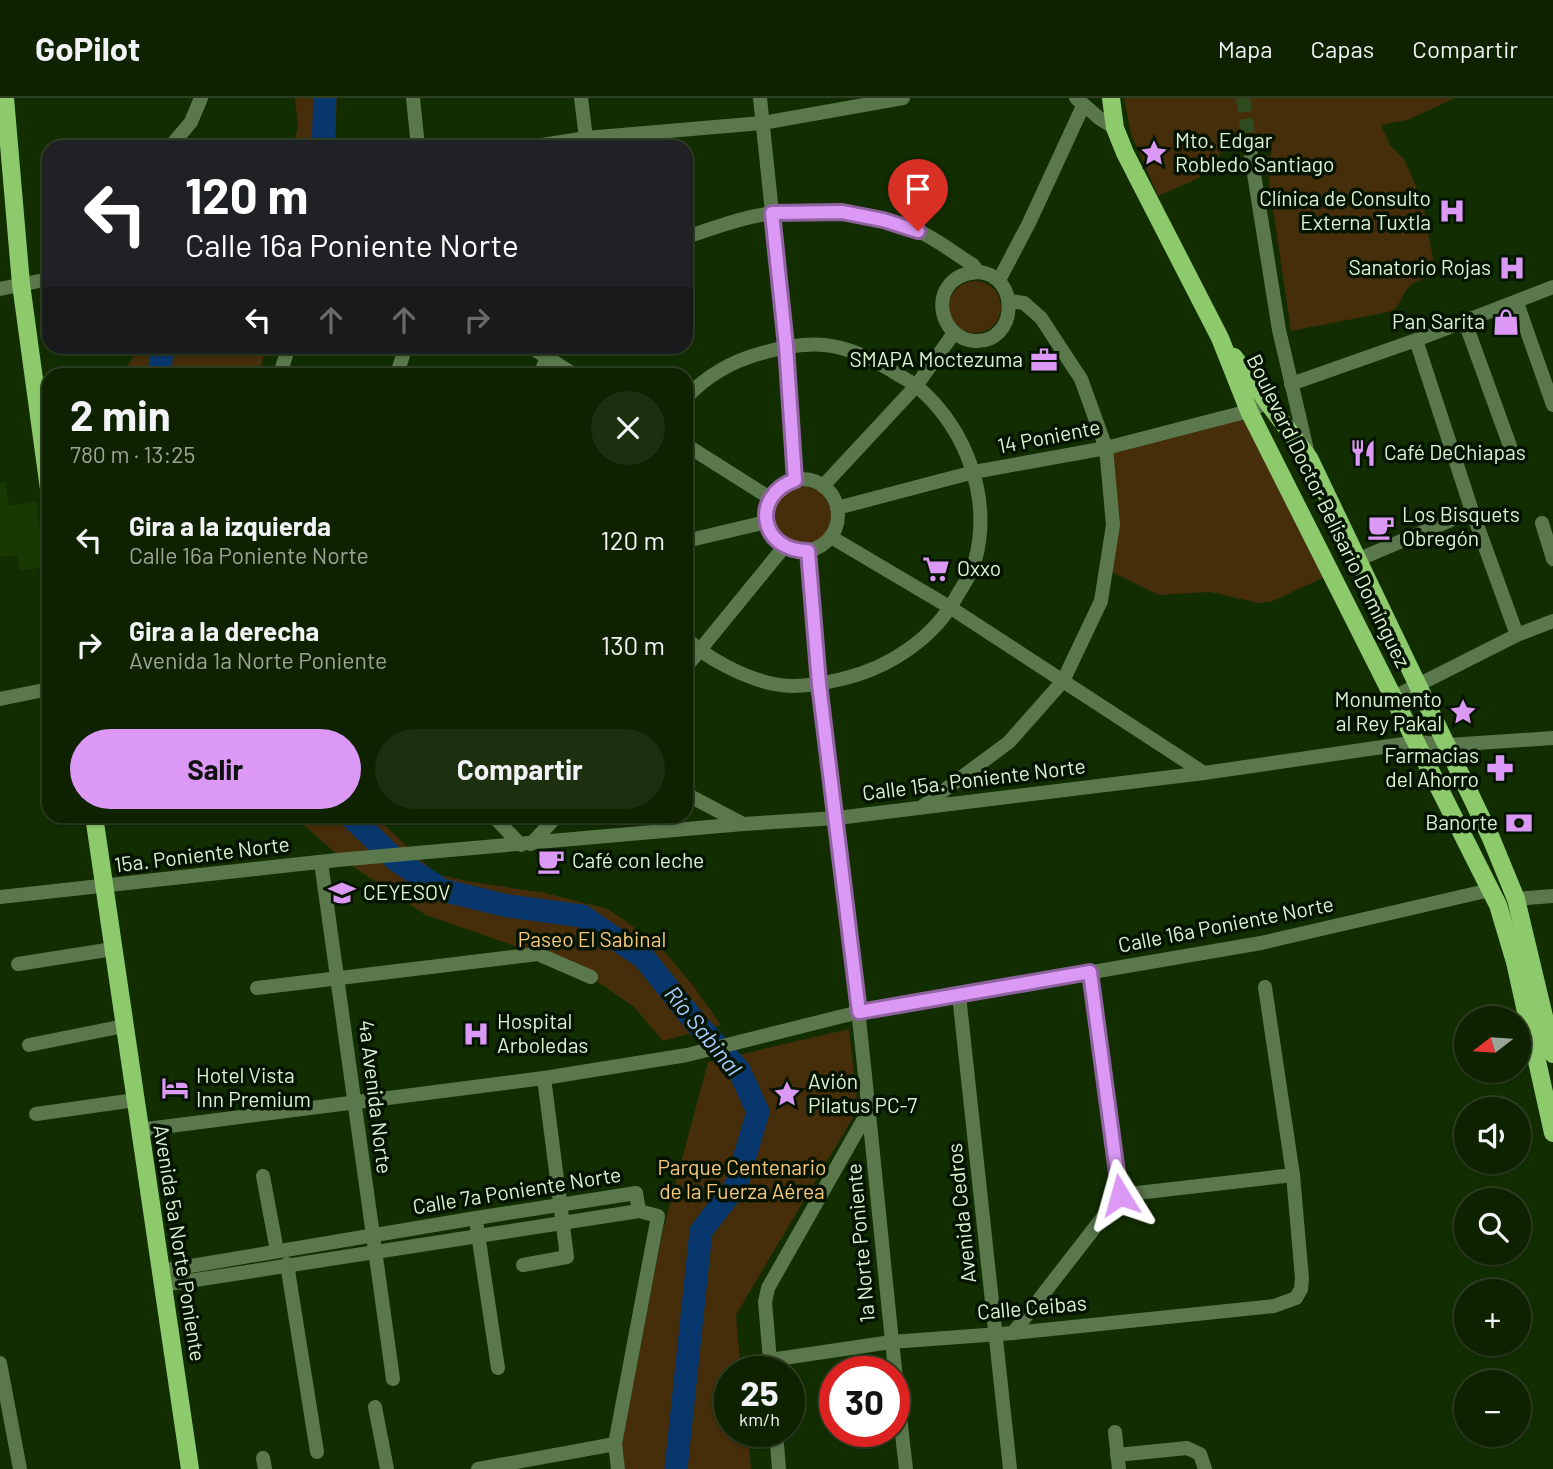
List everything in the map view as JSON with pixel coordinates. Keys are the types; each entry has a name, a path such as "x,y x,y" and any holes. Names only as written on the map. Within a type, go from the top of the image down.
{"main road":[{"path":"5,98 21,284 42,438"},
{"path":"1111,98 1115,128 1135,177 1220,338"},
{"name":"Boulevard Doctor Belisario Domínguez","path":"1220,338 1309,458 1492,838 1516,899 1550,1032 1553,1054"},
{"name":"Boulevard Doctor Belisario Domínguez","path":"1220,338 1249,411 1498,905 1515,962 1553,1133"},
{"name":"Avenida 5a Norte Poniente","path":"95,823 190,1469"}],"street":[{"path":"176,140 191,122 201,98"},
{"path":"413,98 417,140"},
{"path":"581,98 581,140"},
{"path":"760,98 786,346 795,480"},
{"path":"608,140 762,123 871,101 903,98"},
{"path":"999,280 1029,223 1080,102 1115,128"},
{"path":"1250,149 1277,316 1309,458"},
{"path":"693,235 772,213 842,212 883,220 918,231 973,265 978,272"},
{"path":"978,272 988,272 999,280 1010,301 1006,324 988,339 976,341 954,333 942,313 942,301 953,281 963,274 978,272"},
{"path":"0,289 42,280"},
{"path":"1291,384 1553,288"},
{"path":"923,806 1009,742 1063,681 1101,601 1113,525 1106,448 1081,379 1041,318 1024,303 1010,301"},
{"path":"1517,303 1553,405"},
{"path":"1465,322 1510,446"},
{"path":"823,486 916,386 954,333"},
{"path":"1416,340 1472,511 1517,635"},
{"path":"693,390 720,369 738,360 786,346 826,345 873,359 916,386 951,422 974,472 981,518 975,563 951,608 923,639 891,661 856,676 819,684 775,684 731,668 693,645"},
{"path":"553,354 567,368"},
{"name":"14 Poniente","path":"837,508 974,472 1106,448 1249,411 1268,402"},
{"path":"693,449 770,498"},
{"path":"805,479 823,486 837,508 838,518 831,537 808,551 784,547 766,522 770,498 785,483 795,480 805,479"},
{"path":"1357,560 1472,511"},
{"path":"693,539 766,522"},
{"path":"1542,523 1553,559"},
{"path":"831,537 951,608 1204,773"},
{"path":"693,658 784,547"},
{"name":"1a Norte Poniente","path":"808,551 819,684 859,1012 906,1469"},
{"path":"1394,697 1517,635 1553,621"},
{"path":"0,699 42,690"},
{"name":"Calle 15a. Poniente Norte","path":"408,854 837,818 1204,773 1417,742 1448,745 1553,738"},
{"path":"693,798 743,824"},
{"path":"501,823 526,845 550,823"},
{"name":"15a. Poniente Norte","path":"0,897 408,854"},
{"name":"4a Avenida Norte","path":"321,862 393,1378"},
{"name":"Calle 16a Poniente Norte","path":"139,1130 544,1078 687,1055 859,1012 1261,943 1490,890"},
{"path":"1516,899 1553,896"},
{"path":"18,964 113,949"},
{"path":"257,988 538,954 591,977"},
{"path":"1013,1333 1120,1195 1090,972"},
{"path":"1120,1195 1293,1175 1265,987"},
{"name":"Avenida Cedros","path":"959,995 1010,1469"},
{"path":"29,1045 124,1026"},
{"path":"523,1265 567,1257 544,1078"},
{"path":"36,1114 135,1100"},
{"path":"770,1356 765,1302 768,1288 869,1110"},
{"name":"Calle Ceibas","path":"805,1359 891,1342 995,1332 1013,1333 1274,1306 1296,1298 1301,1289 1302,1278 1293,1175"},
{"path":"263,1176 277,1251"},
{"name":"Calle 7a Poniente Norte","path":"636,1193 639,1211 376,1253 162,1278 277,1251 636,1193"},
{"path":"618,1469 615,1444 658,1216 639,1211"},
{"path":"476,1218 498,1368"},
{"path":"287,1264 317,1452"},
{"path":"0,1363 20,1469"},
{"path":"375,1407 387,1469"},
{"path":"1115,1432 1118,1462 1187,1448 1200,1454 1205,1469"},
{"path":"478,1469 615,1444"},
{"path":"777,1447 779,1469"},
{"path":"562,1454 565,1469"}],"shaded area":[{"path":"5,482 9,506 36,502 42,541 42,568 20,571 17,555 0,557 0,483"}],"green space":[{"path":"295,98 337,98 335,140 294,140 298,127"},
{"path":"1124,98 1455,98 1408,120 1381,125 1390,145 1404,159 1424,209 1435,270 1432,276 1410,286 1393,311 1291,331 1267,167 1272,150 1271,142 1235,148 1234,143 1222,147 1218,158 1205,173 1158,196 1131,134"},
{"path":"975,281 994,288 1001,307 994,326 975,333 956,326 949,307 956,288"},
{"path":"134,354 264,354 261,368 126,368"},
{"path":"1249,411 1333,573 1273,601 1259,603 1210,592 1159,595 1106,569 1106,448"},
{"path":"802,486 819,491 827,499 832,516 827,533 819,541 802,546 785,541 777,533 772,516 777,499 785,491"},
{"name":"Paseo El Sabinal","path":"302,823 382,823 436,874 545,893 608,909 659,945 721,1025 663,1041 634,1007 591,977 538,954 426,915 343,860"},
{"name":"Parque Centenario de la Fuerza Aérea","path":"849,1029 858,1109 736,1315 740,1356 714,1356 714,1447 749,1447 751,1469 624,1469 621,1448 663,1230 708,1062"}],"waterway":[{"name":"Río Sabinal","path":"323,140 325,98"},
{"name":"Río Sabinal","path":"160,368 162,354"},
{"name":"Río Sabinal","path":"357,823 396,860 442,890 508,906 582,916 644,958 695,1022 739,1070 758,1112 736,1186 701,1231 676,1469"}],"tunnel":[{"path":"1243,98 1250,149"}],"place":[{"name":"Mto. Edgar Robledo Santiago","path":"1154,153"},
{"name":"Clínica de Consulto Externa Tuxtla","path":"1452,211"},
{"name":"Sanatorio Rojas","path":"1512,268"},
{"name":"Pan Sarita","path":"1506,322"},
{"name":"SMAPA Moctezuma","path":"1044,360"},
{"name":"Café DeChiapas","path":"1363,453"},
{"name":"Los Bisquets Obregón","path":"1381,527"},
{"name":"Oxxo","path":"936,569"},
{"name":"Monumento al Rey Pakal","path":"1463,712"},
{"name":"Farmacias del Ahorro","path":"1500,768"},
{"name":"Banorte","path":"1519,823"},
{"name":"Café con leche","path":"551,861"},
{"name":"CEYESOV","path":"342,893"},
{"name":"Hospital Arboledas","path":"476,1034"},
{"name":"Hotel Vista Inn Premium","path":"175,1088"},
{"name":"Avión Pilatus PC-7","path":"787,1094"}],"route":[{"path":"918,231 883,220 842,212 772,213 786,346 795,480 785,483 770,498 766,522 770,532 784,547 808,551 819,684 859,1012 1090,972 1120,1195"}]}
